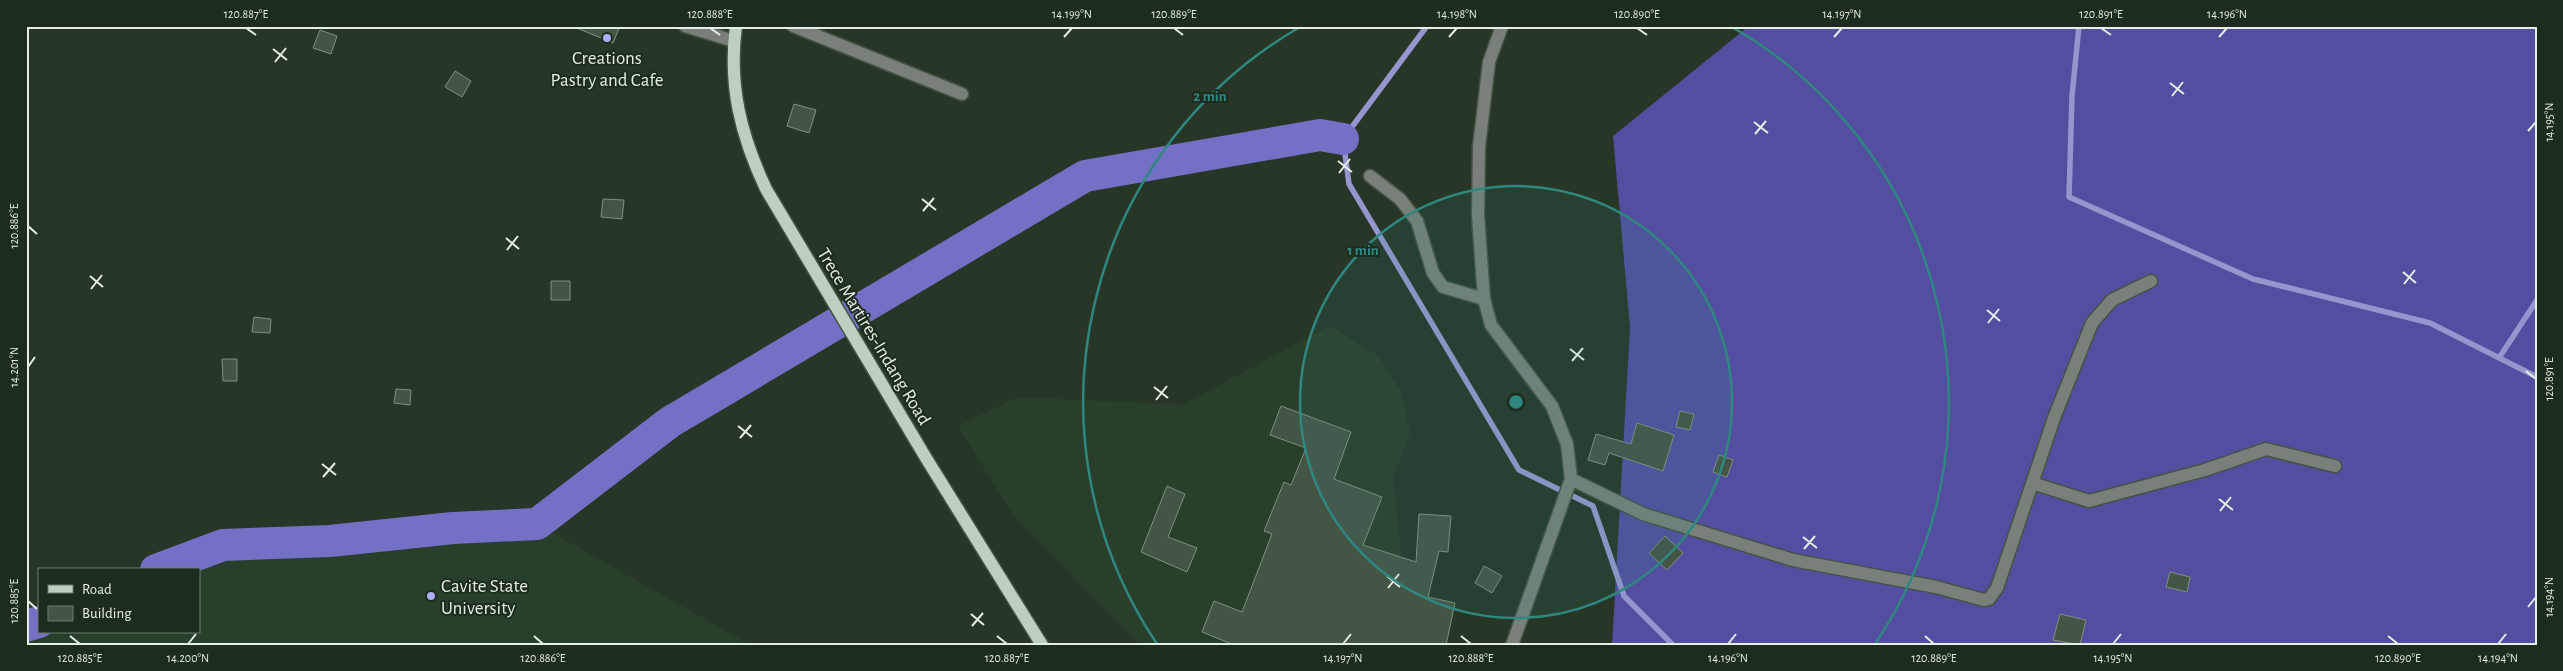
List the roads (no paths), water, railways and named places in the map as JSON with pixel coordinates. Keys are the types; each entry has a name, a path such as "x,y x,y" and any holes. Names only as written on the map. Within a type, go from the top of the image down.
{"main road":[{"name":"Trece Martires-Indang Road","path":"736,26 734,41 734,93 737,110 749,149 766,189 884,388 1042,645"}],"street":[{"path":"685,26 734,41"},
{"path":"793,26 962,94"},
{"path":"1502,26 1489,62 1480,147 1478,215 1484,299 1491,325 1552,406 1568,444 1571,482 1512,645"},
{"path":"1370,176 1400,199 1417,221 1433,274 1443,287 1484,299"},
{"path":"1571,482 1643,514 1793,560 1936,587 1984,600 1989,599 1997,588 2054,418 2092,323 2112,300 2151,281"},
{"path":"2032,483 2089,501 2205,470 2266,449 2335,466"}],"waterway":[{"path":"1427,26 1343,139 1349,184 1519,470 1593,506 1624,596 1673,645"},
{"path":"2079,26 2072,96 2069,197 2253,279 2430,323 2537,377"},
{"path":"161,568 223,545 330,541 453,528 537,524 670,422 1085,176 1320,135 1343,139"},
{"path":"2499,358 2537,300"},
{"path":"26,626 38,622"}],"place":[{"name":"Creations Pastry and Cafe","path":"607,38"},
{"name":"Cavite State University","path":"431,596"}]}
